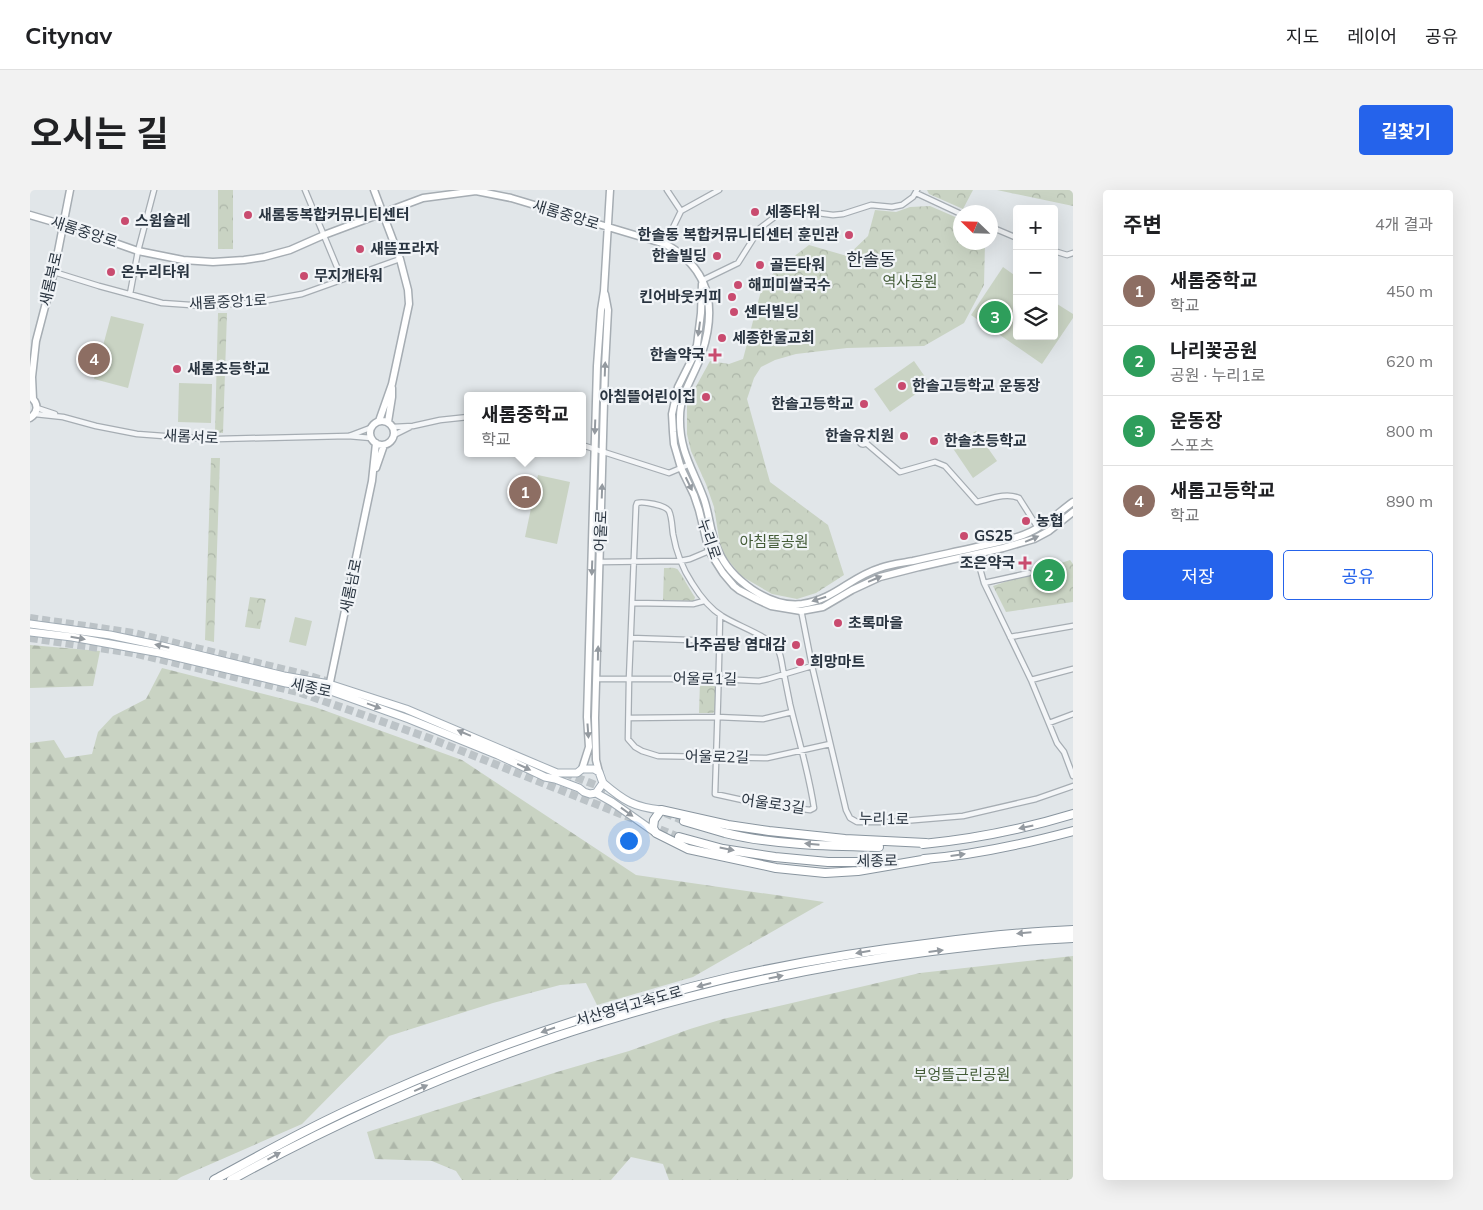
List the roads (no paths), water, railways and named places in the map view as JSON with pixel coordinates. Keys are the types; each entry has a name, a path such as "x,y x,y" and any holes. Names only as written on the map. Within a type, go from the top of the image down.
{"highway":[{"path":"926,843 845,839 769,832 661,810 654,820 653,828 656,834 688,849 802,872 858,871 928,859"},
{"name":"세종로","path":"684,821 726,833 777,841 829,846 874,846 926,843 980,836 1029,827 1073,814"},
{"name":"세종로","path":"680,837 723,849 775,857 828,862 884,862 983,852 1073,831"},
{"name":"서산영덕고속도로","path":"214,1180 278,1145 382,1094 465,1060 553,1028 638,1002 732,977 870,951 980,937 1073,930"},
{"name":"서산영덕고속도로","path":"231,1180 283,1151 388,1102 470,1067 558,1035 643,1009 735,985 881,958 982,945 1073,938"}],"main road":[{"name":"세종로","path":"30,624 110,635 197,654 328,687 406,709 548,770 564,774 594,769 599,772"},
{"name":"세종로","path":"30,632 72,637 160,653 286,683 328,687 498,755 545,777 579,788 590,794 596,793 612,802 656,834"},
{"path":"579,788 576,780 580,771"},
{"path":"599,772 603,783 626,802 661,810"},
{"path":"596,793 603,783"}],"street":[{"name":"새롬북로","path":"32,398 31,379 36,341 54,272 70,190"},
{"name":"새롬중앙로","path":"138,250 154,190"},
{"path":"305,190 342,279"},
{"path":"374,190 400,259 408,290 409,304 392,384 380,421"},
{"name":"어울로","path":"580,771 589,747 587,717 598,347 604,291 610,190"},
{"path":"667,190 681,211"},
{"name":"새롬중앙로","path":"30,215 64,224 138,250 183,260 213,262 264,257 290,250 324,235 423,198 476,191 511,198 607,228"},
{"path":"665,244 681,211 716,191"},
{"path":"703,280 738,263 760,228 784,212 799,208 833,215 843,214 871,205 892,207 902,205 913,197 916,191 953,210"},
{"name":"누리로","path":"607,228 665,244 677,250 695,268 703,280 708,296 707,331 702,353 682,398 680,415 682,445 688,464 705,501 711,531 718,550 730,570 744,584 768,597 800,608"},
{"path":"998,230 1013,236"},
{"path":"130,294 138,250"},
{"path":"1058,252 1067,255 1073,254"},
{"name":"새롬중앙1로","path":"54,272 162,303 198,306 227,305 265,301 302,294 400,259"},
{"name":"누리로","path":"703,280 701,313 696,345 692,359 678,386 672,414 674,444 694,495 709,551 723,573 740,590 771,606 800,608 837,592 860,576 881,567 1021,544 1049,531 1073,512"},
{"name":"어울로","path":"599,772 596,751 597,679 608,310 604,291"},
{"path":"392,384 390,425 394,435"},
{"path":"32,398 32,416"},
{"name":"새롬서로","path":"32,416 63,417 131,433 177,437 217,439 348,436"},
{"path":"348,436 384,445 394,435 413,426 464,417"},
{"path":"348,436 370,428 380,421 390,425 413,426"},
{"path":"370,428 373,441"},
{"name":"새롬남로","path":"372,481 373,441"},
{"path":"866,443 900,472 935,462 945,466 977,502 1008,495 1019,498 1038,528"},
{"name":"새롬남로","path":"328,687 372,481 384,445"},
{"path":"586,447 669,473 688,464"},
{"name":"어울로3길","path":"629,679 636,506 637,503 641,502 665,508 669,512 680,561 688,578 704,601 720,615 736,625 771,641 779,652 814,808 810,810 756,803 715,794 720,615"},
{"name":"누리로","path":"975,551 1018,537 1038,528 1073,502"},
{"path":"600,562 680,561 709,551"},
{"path":"975,551 984,583 1031,680 1073,776"},
{"path":"984,583 1029,573"},
{"path":"632,604 693,604 704,601"},
{"name":"누리1로","path":"800,608 830,744 846,810 850,818 857,822 891,822 963,816 1036,800 1073,786"},
{"path":"1010,637 1073,626"},
{"path":"631,638 719,641"},
{"name":"어울로1길","path":"597,679 718,679 758,681 812,666"},
{"path":"1031,680 1073,669"},
{"name":"어울로2길","path":"629,679 628,739 635,747 642,751 658,756 767,758 830,744"},
{"path":"629,718 717,717 763,720 792,712"},
{"path":"1049,723 1073,714"}],"tunnel":[{"path":"30,618 134,633 326,681"},
{"path":"30,638 133,653 298,692 429,738 636,820"},
{"path":"565,773 606,789"},
{"path":"665,813 684,821"},
{"path":"649,825 679,837"}],"place":[{"name":"세종타워","path":"755,212"},
{"name":"새롬동복합커뮤니티센터","path":"248,215"},
{"name":"스윔슐레","path":"125,221"},
{"name":"한솔동 복합커뮤니티센터 훈민관","path":"849,235"},
{"name":"새뜸프라자","path":"360,249"},
{"name":"한솔빌딩","path":"717,256"},
{"name":"골든타워","path":"760,265"},
{"name":"온누리타워","path":"111,272"},
{"name":"무지개타워","path":"304,276"},
{"name":"해피미쌀국수","path":"738,285"},
{"name":"킨어바웃커피","path":"732,297"},
{"name":"센터빌딩","path":"734,312"},
{"name":"운동장","path":"995,317"},
{"name":"세종한울교회","path":"722,338"},
{"name":"한솔약국","path":"715,355"},
{"name":"새롬고등학교","path":"94,359"},
{"name":"새롬초등학교","path":"177,369"},
{"name":"한솔고등학교 운동장","path":"902,386"},
{"name":"아침뜰어린이집","path":"706,397"},
{"name":"한솔고등학교","path":"864,404"},
{"name":"한솔유치원","path":"904,436"},
{"name":"한솔초등학교","path":"934,441"},
{"name":"새롬중학교","path":"525,492"},
{"name":"농협","path":"1026,521"},
{"name":"GS25","path":"964,536"},
{"name":"조은약국","path":"1025,563"},
{"name":"나리꽃공원","path":"1049,575"},
{"name":"초록마을","path":"838,623"},
{"name":"나주곰탕 염대감","path":"796,645"},
{"name":"희망마트","path":"800,662"}],"district":[{"name":"한솔동","path":"871,260"}],"park label":[{"name":"역사공원","path":"910,282"},
{"name":"아침뜰공원","path":"774,542"},
{"name":"부엉뜰근린공원","path":"962,1075"}]}
